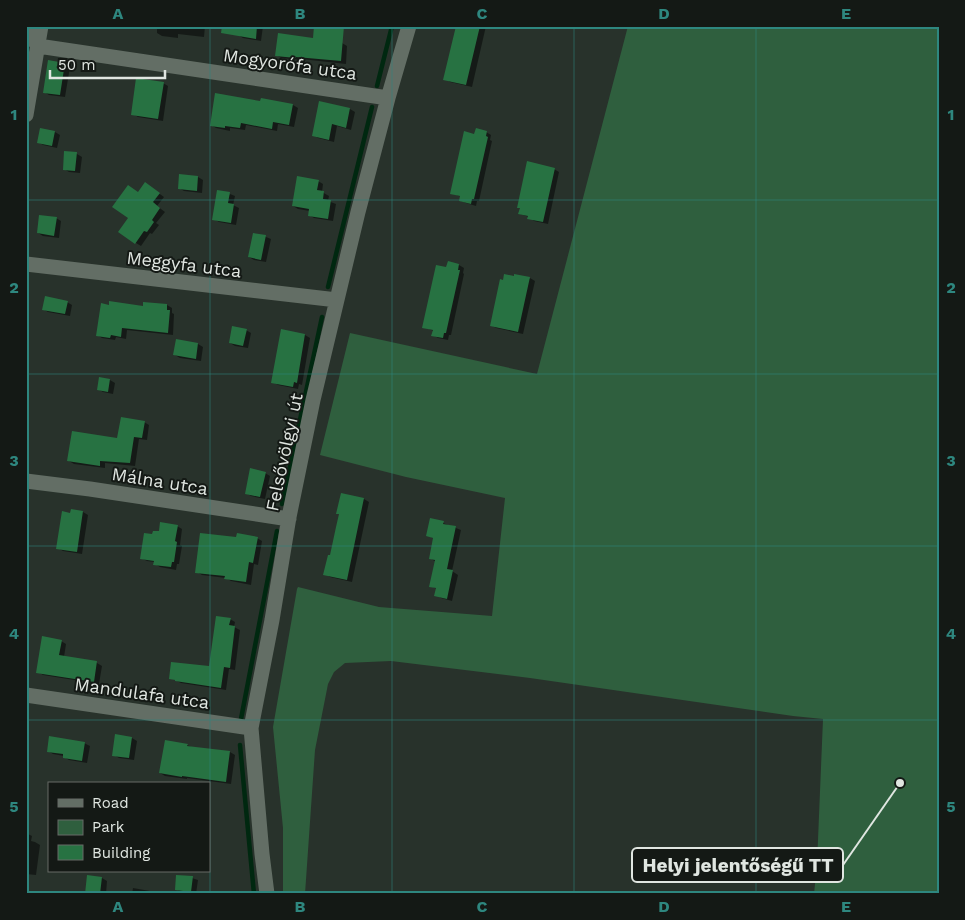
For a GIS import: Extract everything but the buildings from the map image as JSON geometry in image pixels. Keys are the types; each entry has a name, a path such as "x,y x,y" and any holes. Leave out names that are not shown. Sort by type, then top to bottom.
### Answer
{"street":[{"path":"26,115 41,26"},
{"name":"Felsővölgyi út","path":"267,894 251,728 272,620 288,519 313,400 360,203 409,26"},
{"path":"26,29 38,46"},
{"name":"Mogyorófa utca","path":"38,46 388,98"},
{"name":"Meggyfa utca","path":"26,264 338,300"},
{"name":"Málna utca","path":"26,481 288,519"},
{"name":"Mandulafa utca","path":"26,695 251,728"}],"green space":[{"path":"628,26 939,26 939,894 814,894 823,719 530,678 391,661 345,663 334,672 328,684 315,750 305,894 283,894 283,828 273,727 298,587 379,607 492,616 505,498 406,477 320,455 350,333 537,374"}],"waterway":[{"path":"377,86 392,26"},
{"path":"328,287 372,107"},
{"path":"282,504 322,317"},
{"path":"241,719 277,531"},
{"path":"240,745 254,894"}],"place":[{"name":"Helyi jelentőségű TT","path":"900,783"}]}
